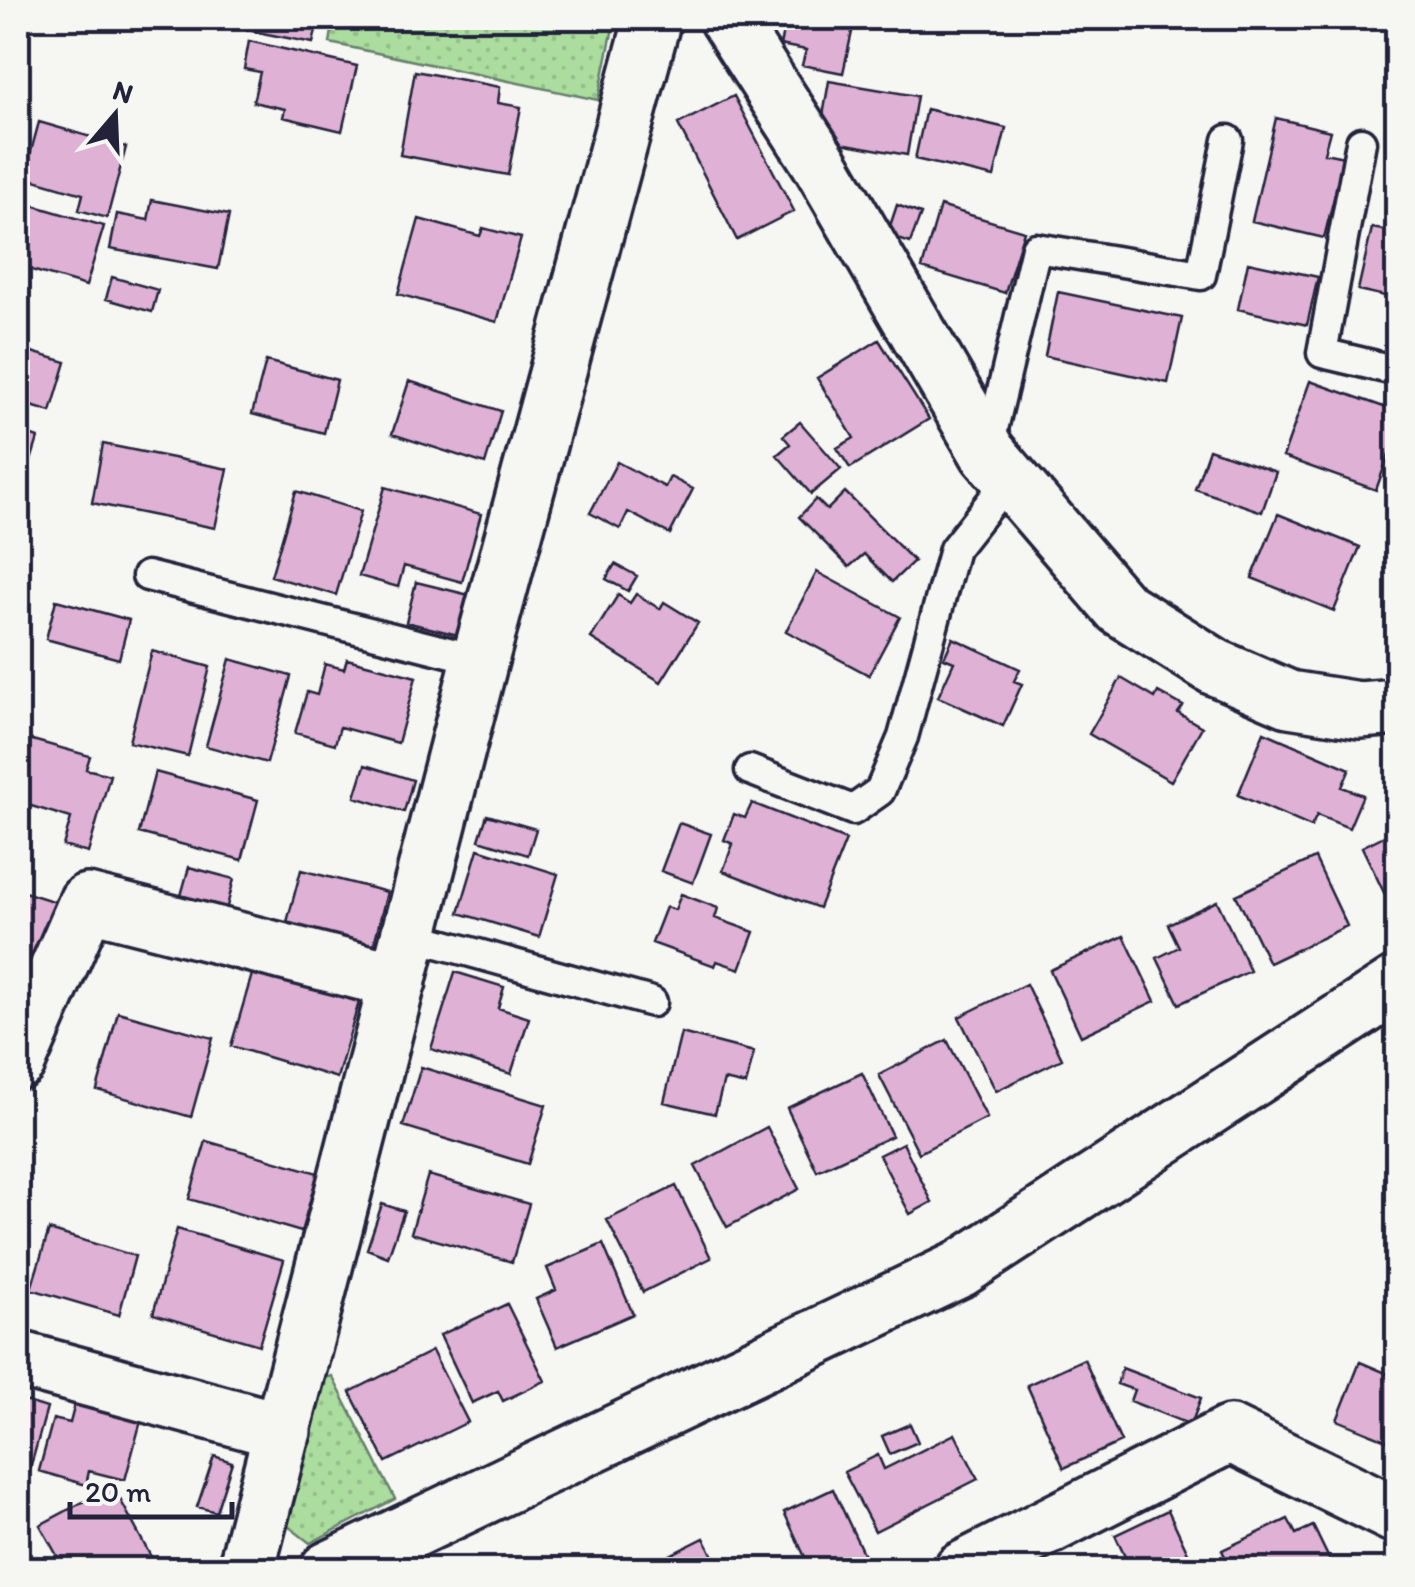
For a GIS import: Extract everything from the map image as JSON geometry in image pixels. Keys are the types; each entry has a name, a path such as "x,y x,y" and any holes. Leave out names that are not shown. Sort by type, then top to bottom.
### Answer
{"street":[{"path":"246,1570 480,660 653,18"},
{"path":"727,18 820,162 999,466 1121,608 1215,666 1290,699 1358,710 1398,707"},
{"path":"18,1061 87,902 404,958"},
{"path":"328,1570 960,1269 1398,984"},
{"path":"18,1360 282,1431"},
{"path":"962,1570 1230,1434 1398,1516"}],"lane":[{"path":"750,770 853,810 880,791 903,737 954,549 999,466 1036,248 1201,275 1228,140"},
{"path":"1361,142 1322,352 1398,371"},
{"path":"147,576 480,660"},
{"path":"404,958 652,1002"}],"green space":[{"path":"334,18 615,18 598,100 330,43"},
{"path":"332,1376 395,1499 310,1543 279,1519 310,1383"}],"building":[{"path":"185,18 319,18 313,43"},
{"path":"786,18 855,18 843,73 802,65 806,50 780,45"},
{"path":"249,41 357,66 342,131 283,117 285,109 253,102 260,72 244,69"},
{"path":"415,71 500,87 498,103 521,107 508,175 400,155"},
{"path":"829,81 917,96 907,155 819,139"},
{"path":"734,96 794,211 737,240 678,124"},
{"path":"926,109 1006,128 994,177 915,159"},
{"path":"1276,118 1330,131 1324,153 1344,157 1324,238 1252,221"},
{"path":"39,122 126,147 107,218 79,210 83,194 24,177"},
{"path":"152,200 229,215 218,269 110,249 117,214 148,220"},
{"path":"18,201 104,226 86,286 18,266"},
{"path":"897,205 921,214 910,243 887,235"},
{"path":"940,206 1024,231 1005,293 922,268"},
{"path":"419,219 480,236 483,228 521,238 497,322 398,294"},
{"path":"1372,228 1398,233 1398,299 1358,290"},
{"path":"1248,262 1318,277 1307,325 1238,309"},
{"path":"112,277 158,290 152,312 106,299"},
{"path":"1058,292 1182,318 1168,383 1045,356"},
{"path":"879,340 929,419 850,468 837,448 854,438 817,378"},
{"path":"18,348 66,362 51,412 18,402"},
{"path":"266,361 337,380 324,433 252,414"},
{"path":"409,381 501,411 485,464 392,434"},
{"path":"1310,381 1398,412 1398,429 1376,490 1283,457"},
{"path":"800,422 841,469 811,494 777,455 790,444 783,436"},
{"path":"18,431 38,438 22,490 18,489"},
{"path":"103,444 228,469 215,528 92,503"},
{"path":"1209,449 1276,472 1262,512 1195,489"},
{"path":"617,462 665,487 670,477 693,489 670,534 628,512 620,529 590,513"},
{"path":"385,487 481,514 462,582 404,566 398,587 359,576"},
{"path":"296,491 361,511 336,595 271,576"},
{"path":"845,492 914,561 892,582 864,554 849,567 799,517 816,499 827,510"},
{"path":"1278,514 1360,547 1334,611 1252,578"},
{"path":"615,564 637,576 628,591 606,579"},
{"path":"817,572 900,617 869,675 786,631"},
{"path":"416,582 469,595 458,635 406,622"},
{"path":"636,594 660,609 664,602 698,623 661,682 591,638 618,595 630,603"},
{"path":"56,600 129,620 119,659 46,639"},
{"path":"953,638 1020,669 1014,681 1022,684 1003,726 938,697 954,662 944,658"},
{"path":"152,651 210,667 188,756 129,742"},
{"path":"230,659 291,676 267,763 206,746"},
{"path":"347,659 416,677 398,743 340,727 335,744 295,733 307,692 317,695 325,664 344,669"},
{"path":"1121,678 1155,698 1158,692 1183,706 1178,713 1202,727 1171,781 1089,734"},
{"path":"1264,732 1350,769 1342,787 1363,795 1349,828 1317,815 1311,827 1238,795"},
{"path":"18,736 90,756 86,769 110,775 88,853 63,846 71,818 18,802"},
{"path":"365,765 413,780 404,812 355,797"},
{"path":"155,772 258,800 242,860 139,833"},
{"path":"752,803 846,840 819,908 723,871 733,844 724,840 734,814 745,818"},
{"path":"487,815 536,829 528,855 479,840"},
{"path":"679,823 711,834 693,883 661,871"},
{"path":"1398,829 1398,906 1392,909 1362,847"},
{"path":"478,849 558,874 539,937 459,913"},
{"path":"1315,858 1347,926 1269,963 1236,895"},
{"path":"189,867 234,879 223,922 177,910"},
{"path":"301,870 387,892 370,960 283,937"},
{"path":"18,890 56,902 33,974 18,970"},
{"path":"681,894 718,908 715,918 754,932 740,969 717,961 715,966 652,943 666,907 675,910"},
{"path":"1217,901 1250,971 1179,1004 1157,958 1179,947 1168,924"},
{"path":"1124,936 1155,1001 1081,1036 1050,970"},
{"path":"253,971 359,1002 337,1078 231,1046"},
{"path":"455,972 504,987 498,1008 529,1018 511,1074 431,1049"},
{"path":"1026,984 1062,1059 996,1091 959,1017"},
{"path":"118,1012 213,1038 191,1117 97,1090"},
{"path":"681,1033 754,1052 746,1085 724,1080 715,1114 664,1102"},
{"path":"947,1040 987,1118 919,1153 879,1075"},
{"path":"421,1067 546,1105 528,1164 403,1126"},
{"path":"862,1073 892,1136 817,1171 787,1108"},
{"path":"767,1127 799,1189 727,1227 695,1166"},
{"path":"206,1141 318,1173 301,1232 189,1199"},
{"path":"903,1143 932,1202 910,1214 879,1155"},
{"path":"428,1175 529,1204 512,1262 411,1233"},
{"path":"676,1186 711,1258 643,1292 607,1220"},
{"path":"382,1204 404,1211 388,1257 367,1249"},
{"path":"177,1229 284,1260 259,1345 153,1314"},
{"path":"49,1230 135,1256 119,1315 31,1289"},
{"path":"603,1244 633,1314 557,1347 536,1299 556,1290 547,1268"},
{"path":"507,1304 545,1381 503,1401 498,1391 472,1403 440,1335"},
{"path":"432,1351 468,1422 386,1462 350,1392"},
{"path":"1084,1359 1121,1442 1064,1468 1027,1385"},
{"path":"1360,1362 1398,1378 1398,1445 1337,1420"},
{"path":"1122,1368 1201,1398 1191,1425 1130,1401 1134,1390 1117,1384"},
{"path":"18,1399 47,1408 18,1512"},
{"path":"76,1400 142,1417 125,1480 89,1471 86,1485 39,1471 53,1419 70,1423"},
{"path":"910,1424 918,1442 890,1454 882,1436"},
{"path":"955,1434 978,1479 875,1531 844,1472 878,1455 884,1469"},
{"path":"214,1456 232,1462 216,1512 197,1507"},
{"path":"113,1486 158,1570 44,1570 60,1561 40,1525"},
{"path":"833,1489 871,1570 811,1570 784,1512"},
{"path":"1168,1510 1196,1570 1131,1570 1115,1535"},
{"path":"1288,1519 1296,1534 1313,1526 1332,1565 1321,1570 1231,1570 1222,1550"},
{"path":"704,1538 720,1570 655,1570 652,1564"}]}
